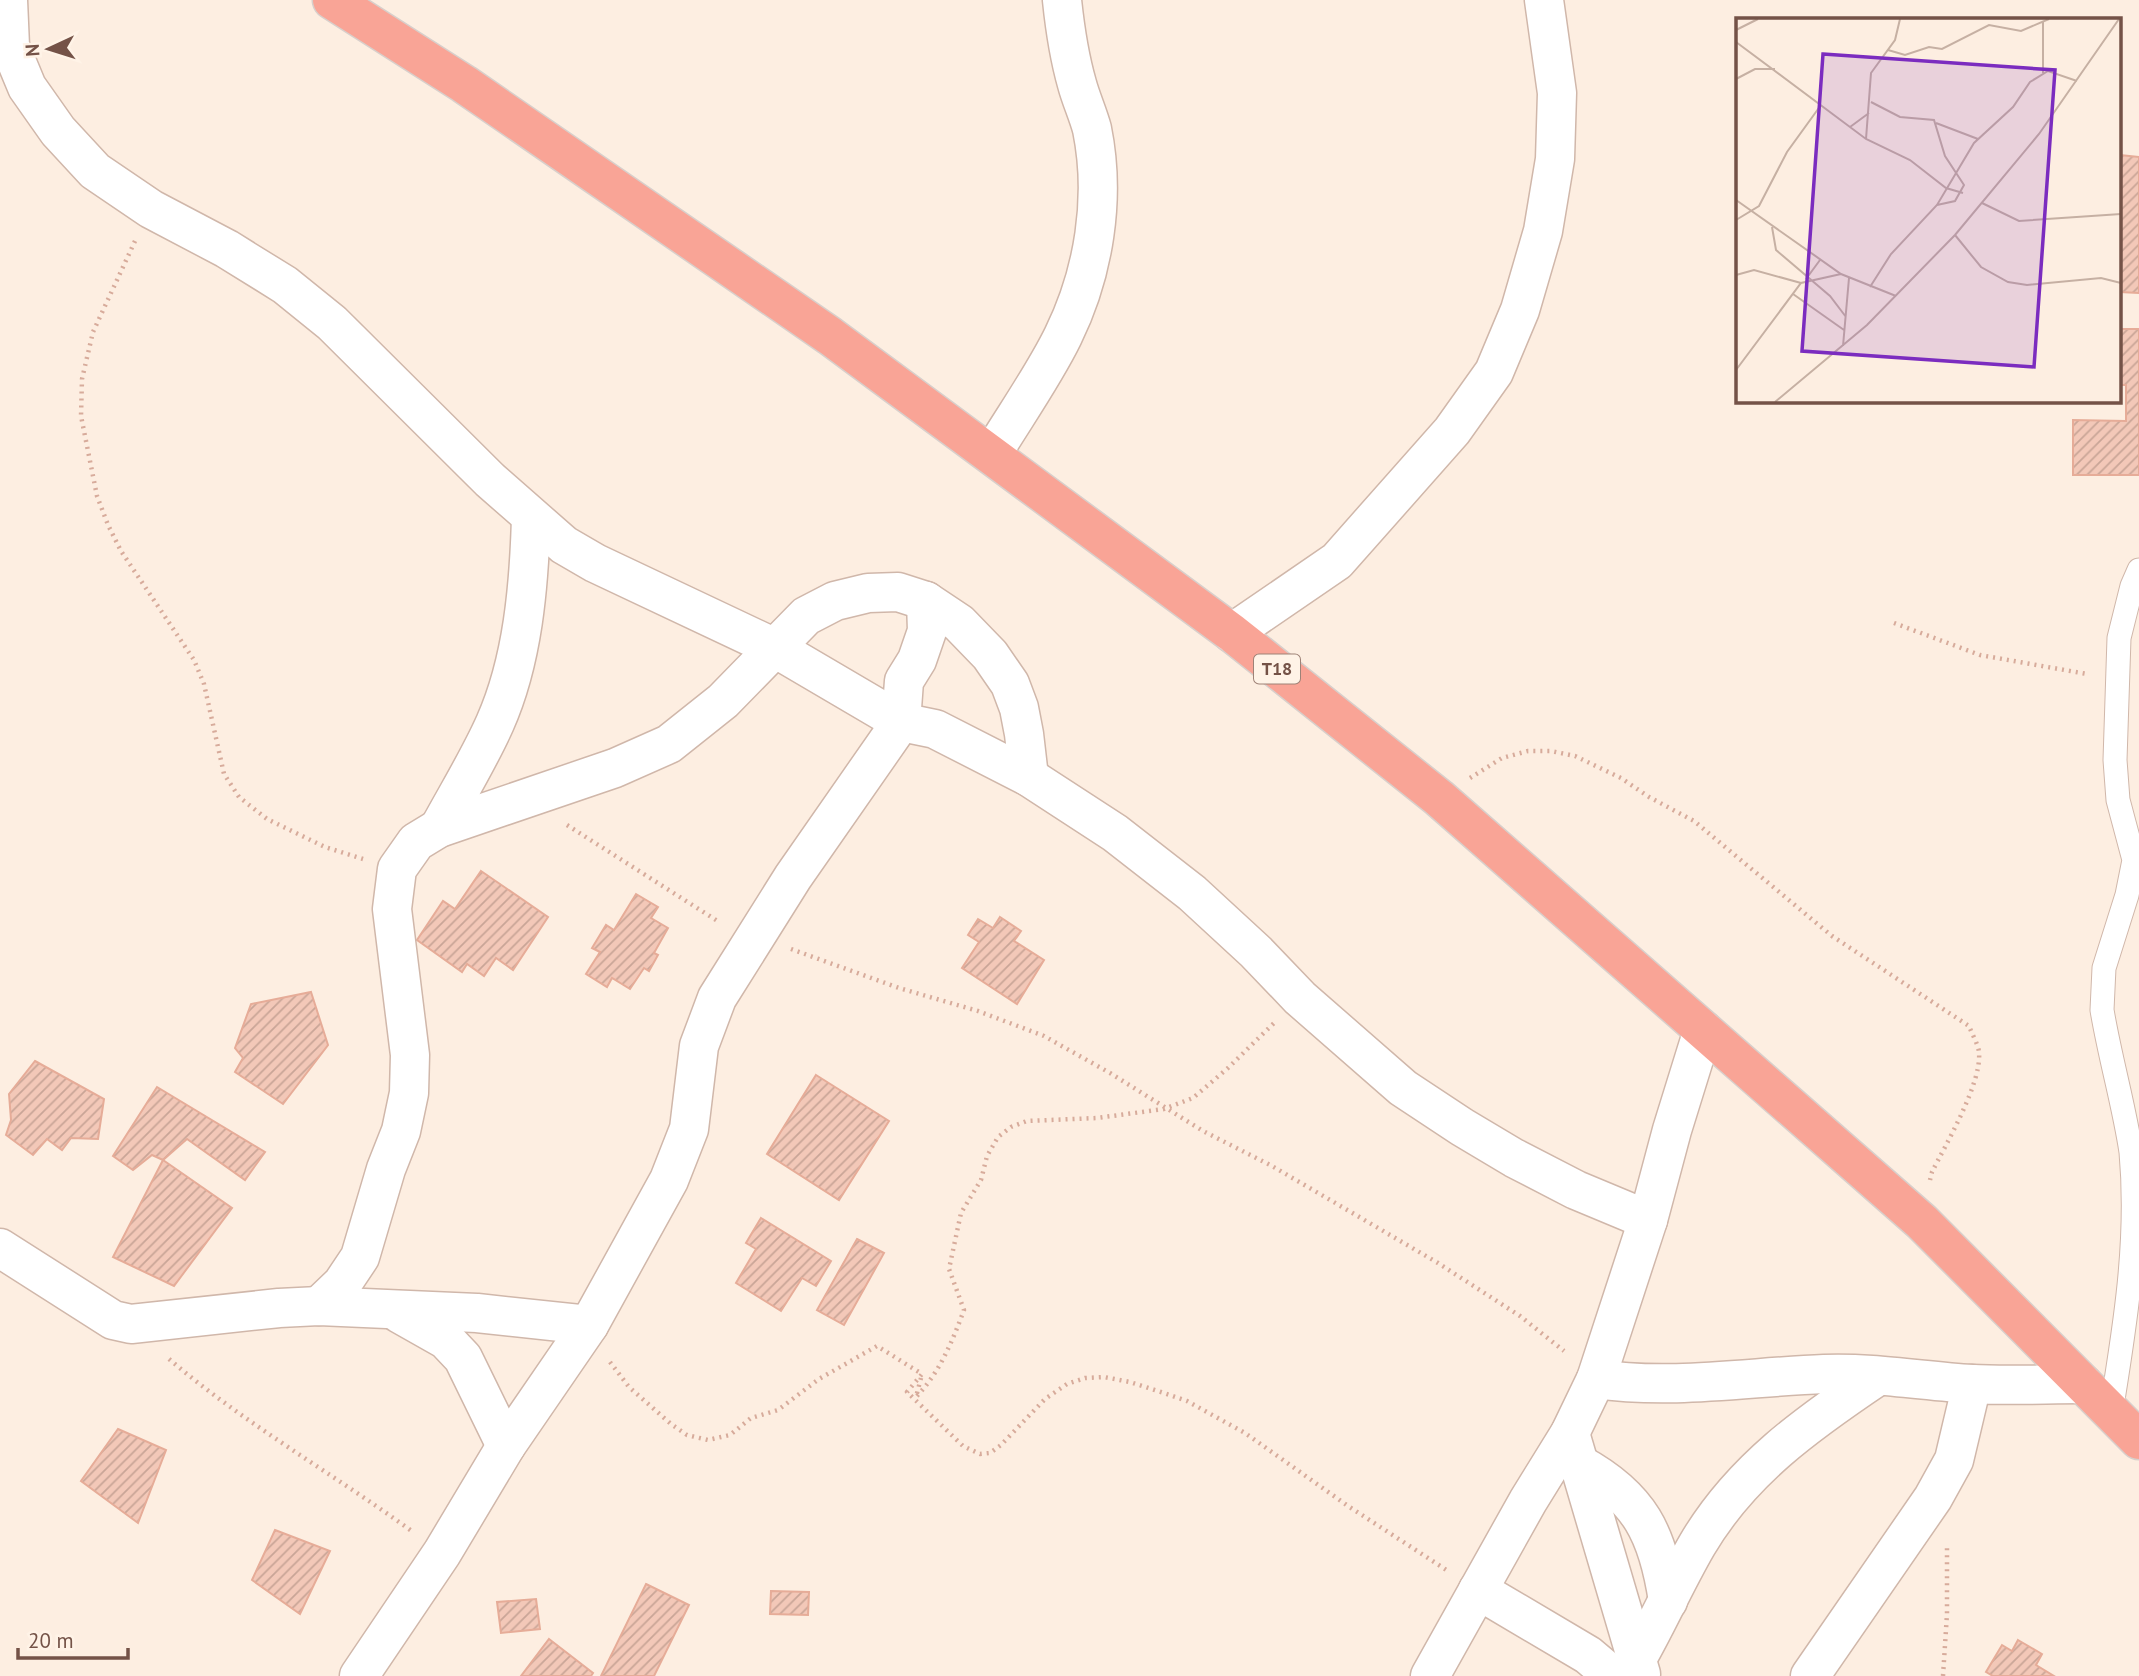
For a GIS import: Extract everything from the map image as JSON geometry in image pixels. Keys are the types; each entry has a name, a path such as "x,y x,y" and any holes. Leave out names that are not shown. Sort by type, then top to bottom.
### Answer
{"highway":[{"name":"T18","path":"332,0 464,84 831,336 1233,634 1440,798 1922,1222 2139,1440"}],"street":[{"path":"8,0 14,90 58,131 95,171 151,209 228,249 285,285 341,332 489,480 564,545 595,563 775,648 901,722 935,729 1028,777 1115,833 1192,893 1256,952 1300,998 1403,1088 1462,1127 1576,1190 1648,1220"},
{"path":"992,454 1063,337 1084,284 1096,232 1098,185 1091,127 1066,41 1062,0"},
{"path":"1233,634 1337,561 1452,431 1494,372 1520,310 1539,244 1555,159 1557,93 1544,0"},
{"path":"439,828 495,722 514,663 529,583 531,518"},
{"path":"319,1307 342,1284 360,1257 386,1169 401,1130 410,1093 410,1055 392,909 397,869 416,842 439,828 526,796 615,768 669,744 723,701 806,617 835,601 867,593 898,592 926,601 959,623 990,655 1010,684 1019,708 1028,777"},
{"path":"376,1672 442,1553 506,1446 589,1325 669,1180 689,1129 699,1046 717,998 750,943 901,722 904,681 917,660 927,631 926,601"},
{"path":"1430,1676 1528,1501 1575,1448 1648,1220 1703,1030"},
{"path":"0,1248 113,1320 131,1324 279,1308 319,1307 477,1313 589,1325"},
{"path":"360,1257 374,1289 394,1311 427,1327 446,1340 463,1358 506,1446"},
{"path":"1596,1379 1659,1384 1825,1374 1972,1384 2084,1384"},
{"path":"1629,1672 1698,1543 1730,1499 1765,1459 1813,1420 1878,1376"},
{"path":"1810,1676 1933,1498 1954,1460 1972,1384"},
{"path":"1575,1448 1629,1499 1646,1524 1658,1554 1668,1601"},
{"path":"1575,1448 1629,1672"},
{"path":"1478,1590 1588,1656 1629,1672"}],"lane":[{"path":"2111,1412 2134,1270 2134,1198 2131,1152 2102,1010 2104,968 2127,895 2134,860 2118,800 2115,760 2119,638 2123,616 2139,570"}],"path":[{"path":"151,209 93,332 82,379 81,416 97,496 121,551 194,660 204,684 224,774 239,797 267,819 325,847 397,869"},
{"path":"1894,623 1980,654 2117,682"},
{"path":"1440,798 1502,758 1528,751 1551,751 1575,756 1621,778 1649,797 1694,821 1832,936 1969,1026 1979,1051 1977,1069 1963,1114 1932,1172 1922,1222"},
{"path":"526,796 579,834 750,943 792,950 900,988 978,1011 1044,1036 1110,1073 1164,1109 1272,1166 1437,1263 1520,1316 1596,1379"},
{"path":"922,1374 916,1397 928,1385 948,1352 964,1310 949,1269 961,1213 981,1180 987,1156 998,1137 1011,1127 1027,1121 1097,1118 1164,1109 1193,1098 1300,998"},
{"path":"131,1324 214,1396 442,1553"},
{"path":"589,1325 600,1350 629,1387 687,1435 708,1440 730,1435 751,1418 778,1410 819,1379 877,1346 922,1374"},
{"path":"922,1374 907,1392 963,1446 980,1454 990,1453 1001,1445 1045,1399 1067,1384 1085,1378 1104,1377 1130,1382 1187,1401 1245,1433 1348,1506 1478,1590"},
{"path":"1943,1676 1947,1614 1947,1538"}],"building":[{"path":"2122,155 2139,157 2139,293 2122,292"},
{"path":"2122,329 2139,329 2139,475 2073,475 2073,420 2126,421 2126,385 2122,385"},
{"path":"481,871 548,917 513,970 496,958 484,976 467,964 462,972 417,940 443,901 455,909"},
{"path":"636,894 658,907 651,918 668,928 654,953 658,955 649,971 644,968 630,989 612,978 607,987 586,974 600,952 592,948 606,925 614,930"},
{"path":"1000,917 1021,931 1014,941 1044,960 1017,1004 962,968 979,942 968,935 978,919 993,928"},
{"path":"311,992 328,1045 283,1104 235,1072 243,1058 235,1048 251,1004"},
{"path":"35,1061 104,1099 98,1139 71,1138 62,1150 47,1139 33,1155 6,1135 11,1120 9,1094"},
{"path":"816,1075 889,1121 839,1200 767,1154"},
{"path":"157,1087 265,1152 245,1180 187,1139 163,1160 152,1155 133,1170 113,1156"},
{"path":"163,1160 232,1208 174,1286 113,1257"},
{"path":"761,1218 831,1261 816,1286 802,1278 781,1311 736,1283 756,1249 746,1243"},
{"path":"857,1239 884,1253 844,1325 817,1310"},
{"path":"118,1429 166,1450 138,1523 81,1481"},
{"path":"275,1530 330,1551 300,1614 252,1580"},
{"path":"646,1584 689,1605 654,1676 601,1676"},
{"path":"771,1591 809,1592 808,1615 770,1614"},
{"path":"536,1599 540,1629 501,1633 497,1602"},
{"path":"549,1639 593,1673 591,1676 521,1676"},
{"path":"2018,1640 2042,1654 2036,1665 2054,1676 1993,1676 1986,1672 2002,1645 2012,1651"}]}
